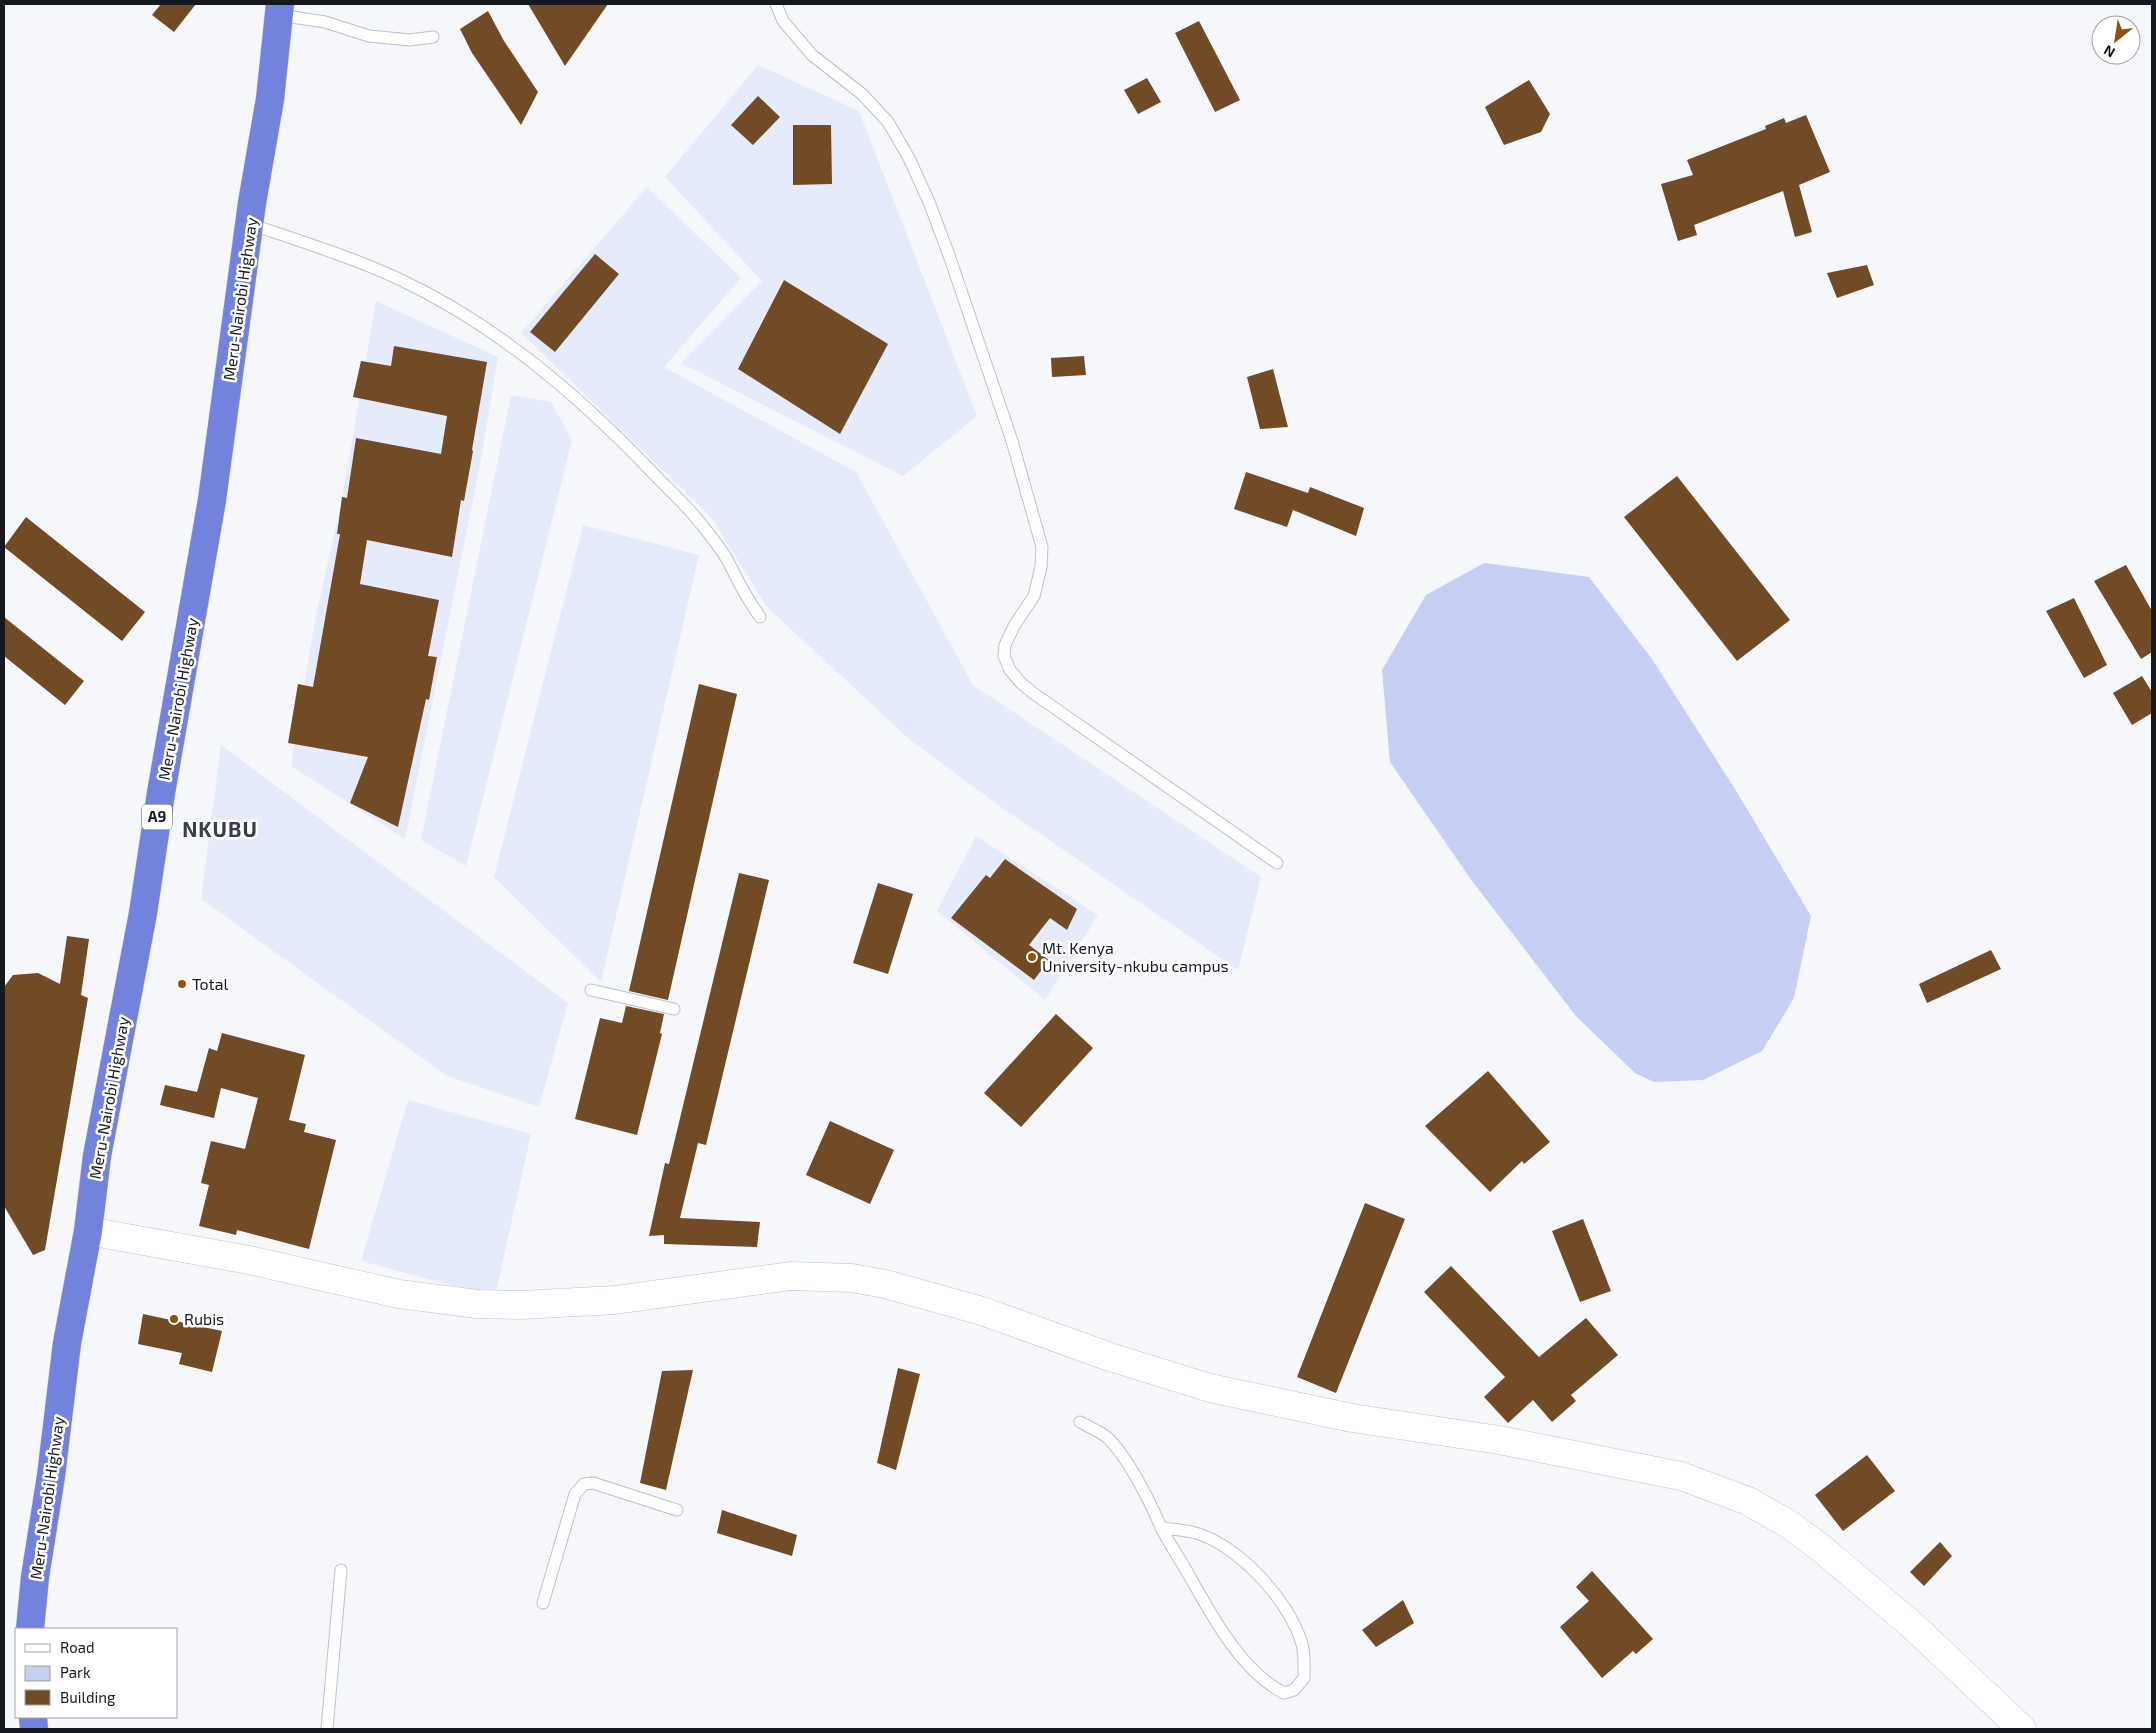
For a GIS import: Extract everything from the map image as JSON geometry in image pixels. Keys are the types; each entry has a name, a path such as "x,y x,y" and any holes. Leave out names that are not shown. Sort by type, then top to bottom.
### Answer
{"highway":[{"name":"Meru-Nairobi Highway","path":"30,1628 35,1577 52,1476 67,1343 88,1231 97,1156 144,913 161,793 212,500 250,224 270,99 280,9"}],"street":[{"path":"88,1231 249,1260 399,1294 478,1304 521,1305 615,1300 790,1276 861,1279 886,1284 982,1311 1154,1372 1210,1388 1352,1418 1499,1440 1681,1476 1748,1501 1790,1525 1822,1549 1914,1626 2022,1729"}],"lane":[{"path":"776,4 783,21 812,55 862,94 888,122 909,158 929,202 950,258 1012,441 1042,548 1041,567 1034,596 1014,626 1005,646 1004,656 1010,670 1033,693 1278,864"},
{"path":"280,9 370,36 410,40 433,37"},
{"path":"250,224 309,243 398,279 450,306 508,342 545,372 619,438 682,501 730,564 740,588 760,617"},
{"path":"591,990 674,1009"},
{"path":"1080,1422 1108,1438 1121,1453 1155,1512 1161,1528 1226,1636 1256,1673 1270,1686 1284,1693 1294,1690 1304,1678 1302,1644 1291,1619 1269,1587 1247,1563 1218,1542 1193,1532 1161,1528"},
{"path":"543,1603 575,1494 584,1484 593,1483 677,1510"},
{"path":"327,1729 341,1570"}],"shaded area":[{"path":"758,65 859,111 977,416 903,476 681,363 762,281 665,177"},
{"path":"647,187 741,278 664,367 856,472 973,685 1261,877 1238,970 1001,807 909,739 767,607 711,517 521,333"},
{"path":"376,301 498,357 479,470 405,839 291,766 315,621 342,499"},
{"path":"511,395 551,402 572,440 466,866 421,840"},
{"path":"583,525 699,555 601,982 494,877"},
{"path":"221,745 568,1003 539,1107 447,1076 201,899"},
{"name":"Mt. Kenya University-nkubu campus","path":"976,836 1098,915 1045,1000 937,911"},
{"path":"408,1100 531,1134 495,1297 361,1261"}],"green space":[{"path":"1484,563 1589,577 1652,659 1735,789 1811,916 1794,998 1762,1051 1703,1080 1654,1082 1635,1073 1576,1016 1472,881 1390,762 1382,670 1426,595"}],"building":[{"path":"161,4 196,4 174,32 152,15"},
{"path":"528,4 608,4 565,66"},
{"path":"488,11 504,41 538,92 521,125 472,53 460,29"},
{"path":"1199,21 1240,100 1215,112 1175,33"},
{"path":"1147,78 1161,102 1138,114 1124,90"},
{"path":"1529,80 1550,114 1541,132 1504,145 1485,107"},
{"path":"758,96 780,117 753,145 731,125"},
{"path":"1806,115 1830,172 1799,185 1812,232 1795,237 1783,191 1694,225 1697,235 1678,241 1661,184 1693,175 1687,160 1766,129 1765,126 1784,118 1786,123"},
{"path":"793,125 831,125 832,184 793,185"},
{"path":"595,254 619,274 555,352 530,332"},
{"path":"1867,265 1874,285 1837,298 1827,273"},
{"path":"784,280 888,344 840,434 738,369"},
{"path":"394,346 487,362 473,451 464,501 461,500 452,557 367,540 360,584 439,600 428,656 437,657 429,700 426,699 398,827 350,803 368,757 288,743 298,684 313,687 340,534 337,534 342,497 347,498 356,438 441,454 447,416 353,397 361,361 391,366"},
{"path":"1084,356 1086,375 1052,377 1051,358"},
{"path":"1273,369 1288,427 1260,429 1247,377"},
{"path":"1246,472 1308,493 1310,487 1364,508 1356,536 1293,510 1287,527 1234,509"},
{"path":"1677,476 1790,620 1737,661 1624,517"},
{"path":"26,517 145,612 122,641 4,547"},
{"path":"2126,565 2152,611 2152,652 2141,659 2094,581"},
{"path":"2074,598 2107,665 2084,678 2046,611"},
{"path":"4,617 84,681 65,705 4,656"},
{"path":"2142,676 2152,692 2152,713 2132,725 2113,693"},
{"path":"699,684 737,694 668,1000 629,991"},
{"path":"1005,859 1077,909 1067,930 1050,918 1029,945 1049,960 1034,980 951,918 986,875 990,878"},
{"path":"739,873 769,880 706,1145 698,1143 680,1218 760,1222 757,1247 664,1244 664,1235 649,1236 665,1163 669,1164"},
{"path":"878,883 913,894 888,974 853,963"},
{"path":"67,936 89,939 81,995 88,998 45,1250 33,1255 4,1206 4,987 13,975 38,973 60,984"},
{"path":"1991,950 2001,969 1927,1003 1919,984"},
{"path":"626,1006 664,1014 660,1033 662,1034 637,1135 575,1119 600,1018 622,1023"},
{"path":"1056,1014 1093,1048 1021,1127 984,1093"},
{"path":"222,1033 305,1055 289,1120 306,1124 304,1132 336,1140 309,1249 237,1230 236,1235 199,1226 209,1185 201,1183 211,1141 245,1149 258,1098 221,1088 214,1118 160,1105 165,1085 197,1092 209,1048 217,1051"},
{"path":"1488,1071 1550,1142 1524,1164 1522,1161 1490,1192 1425,1126"},
{"path":"830,1121 894,1150 870,1204 806,1175"},
{"path":"1365,1203 1405,1219 1336,1393 1297,1377"},
{"path":"1583,1219 1611,1291 1580,1302 1552,1231"},
{"path":"1451,1266 1539,1357 1586,1318 1618,1355 1571,1395 1576,1401 1552,1422 1533,1400 1508,1423 1484,1397 1505,1377 1424,1292"},
{"path":"143,1314 222,1331 212,1372 179,1364 182,1353 138,1344"},
{"path":"898,1368 920,1374 896,1470 877,1463"},
{"path":"693,1370 666,1490 640,1483 662,1371"},
{"path":"1867,1455 1895,1491 1843,1531 1815,1495"},
{"path":"722,1510 797,1535 792,1556 717,1533"},
{"path":"1940,1542 1952,1556 1924,1586 1910,1572"},
{"path":"1592,1571 1653,1639 1636,1654 1633,1651 1602,1678 1560,1627 1589,1601 1576,1587"},
{"path":"1403,1600 1414,1623 1376,1647 1362,1630"}],"place":[{"name":"Mt. Kenya University-nkubu campus","path":"1032,957"},
{"name":"Total","path":"182,984"},
{"name":"Rubis","path":"174,1319"}],"district":[{"name":"NKUBU","path":"220,830"}]}
